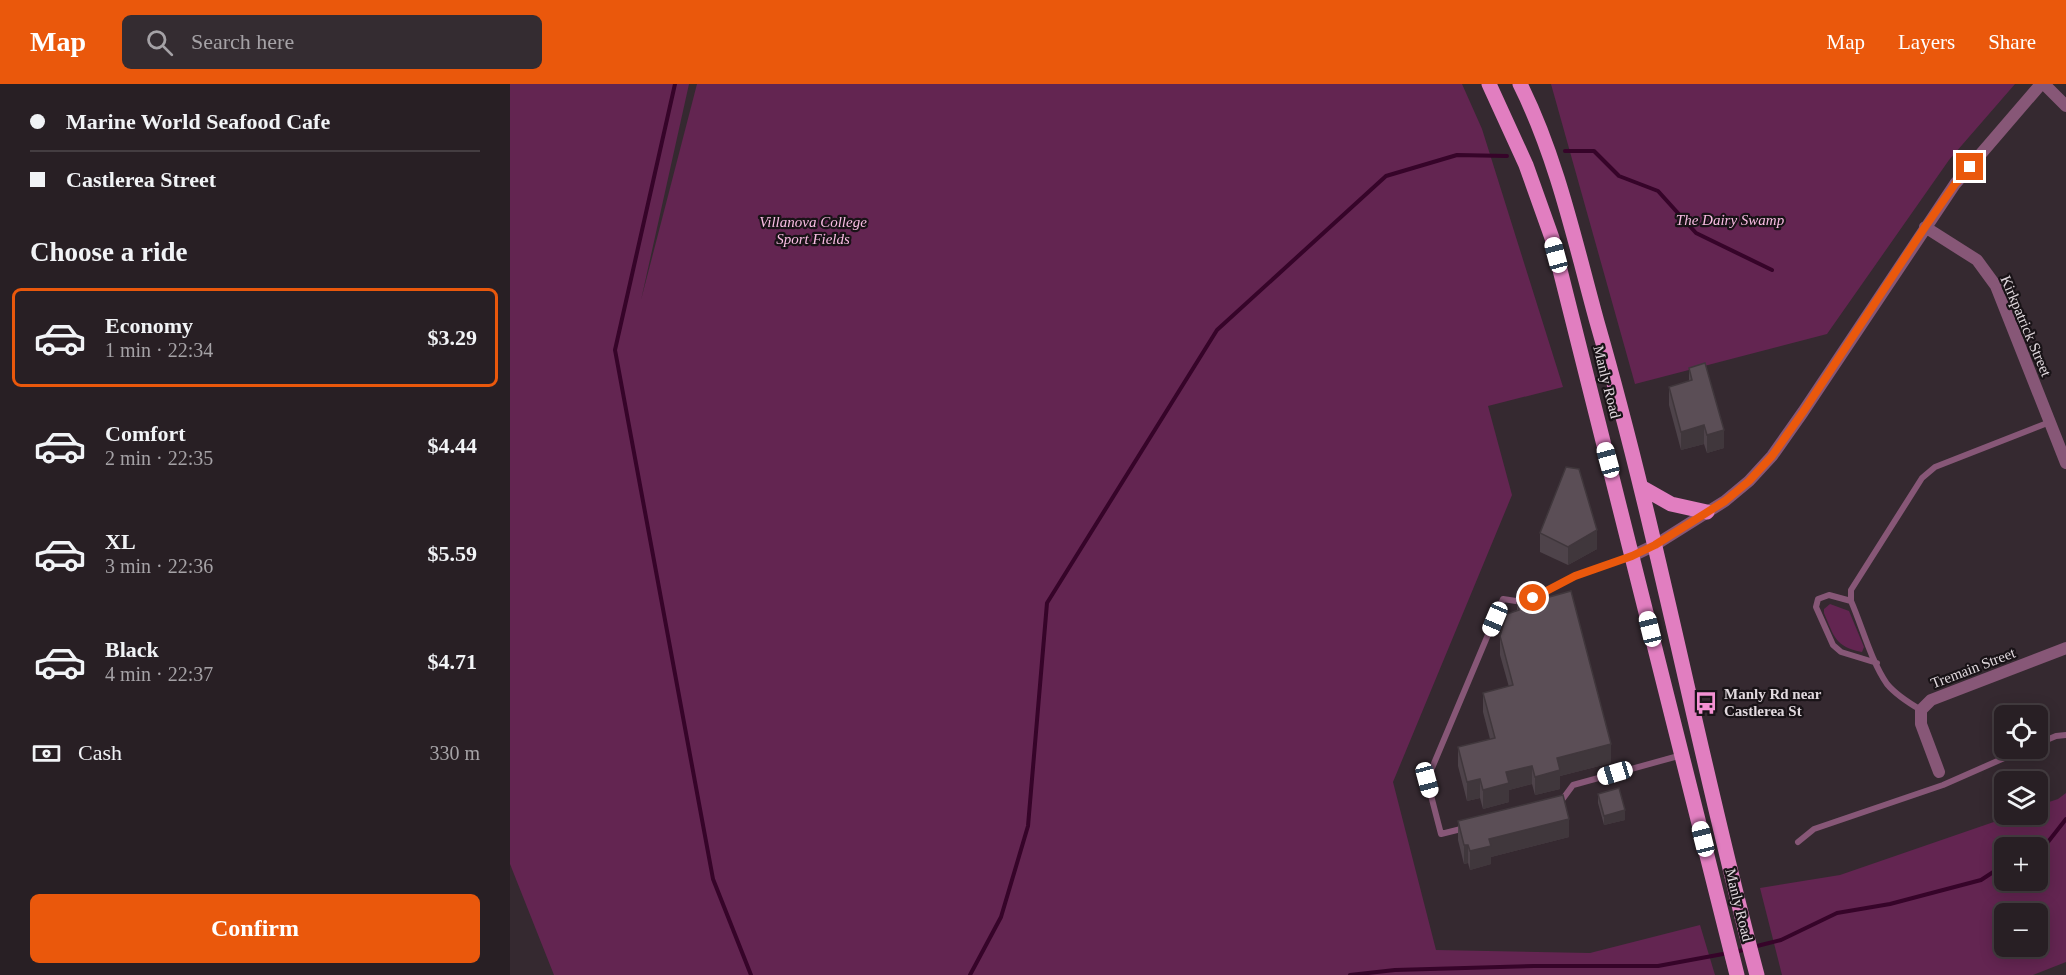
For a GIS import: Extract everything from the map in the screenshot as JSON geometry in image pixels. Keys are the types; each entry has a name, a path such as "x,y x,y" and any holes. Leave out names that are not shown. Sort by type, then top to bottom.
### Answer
{"main road":[{"name":"Manly Road","path":"1489,84 1527,165 1552,238 1737,975"},
{"name":"Manly Road","path":"1520,84 1553,167 1617,390 1707,775 1757,975"},
{"path":"1641,487 1671,504 1707,513"}],"street":[{"path":"1632,556 1655,545 1707,513 1743,486 1772,456 1955,184 2043,84 2066,106"},
{"name":"Kirkpatrick Street","path":"1925,227 1977,260 1996,286 2066,463"},
{"name":"Tremain Street","path":"1939,772 1921,724 1921,710 1931,700 2066,648"}],"lane":[{"path":"1921,710 1903,699 1888,684 1851,601 1851,590 1922,478 1935,467 2050,422"},
{"path":"1474,825 1441,834 1427,780 1503,599 1515,601 1533,598 1575,576 1632,556"},
{"path":"1851,601 1829,595 1818,599 1816,607 1833,645 1841,652 1877,663"},
{"path":"2048,739 2066,735"},
{"path":"1550,806 1561,804 1567,791 1574,785 1635,766 1682,755"},
{"path":"1798,842 1814,829 1944,785 2002,759"},
{"path":"1939,772 1944,785"}],"green space":[{"name":"Villanova College Sport Fields","path":"510,84 689,84 641,300 697,84 1462,84 1482,129 1563,387 1488,406 1512,495 1393,782 1436,950 1590,953 1700,925 1715,975 554,975 510,864"},
{"name":"The Dairy Swamp","path":"1551,84 2015,84 1949,160 1827,334 1635,384"},
{"path":"1830,604 1849,611 1864,647 1862,652 1846,647 1837,639 1824,613 1824,609"},
{"path":"2066,793 2066,962 2033,975 1782,975 1760,888 1840,875 1994,822 1994,825 2048,825 2048,802"}],"building":[{"path":"1705,363 1724,430 1707,435 1704,425 1681,432 1669,387 1692,380 1689,368"},
{"path":"1566,467 1579,469 1597,530 1568,547 1540,533"},
{"path":"1546,588 1549,597 1571,591 1611,744 1557,758 1560,770 1535,777 1532,766 1506,772 1509,783 1483,790 1480,779 1467,782 1458,747 1495,738 1483,693 1513,685 1500,636 1507,614 1519,610 1517,603 1522,594"},
{"path":"1619,788 1625,810 1604,816 1598,794"},
{"path":"1563,795 1569,819 1489,839 1491,846 1470,851 1468,845 1464,845 1458,821"}],"waterway":[{"path":"675,84 615,350 713,879 751,975"},
{"path":"1565,151 1594,151 1619,176 1658,191 1696,233 1772,270"},
{"path":"970,975 1001,917 1028,826 1047,603 1217,330 1386,176 1457,155 1507,156"},
{"path":"2048,842 2066,819"},
{"path":"1757,946 1781,940 1837,913 1890,904 1981,880 1994,872"},
{"path":"1739,951 1743,950"},
{"path":"1350,975 1395,970 1534,966 1658,966 1723,954"}],"place":[{"name":"Manly Rd near Castlerea St","path":"1706,703"}],"route":[{"path":"1533,598 1575,576 1632,556 1655,545 1725,501 1749,481 1772,456 1803,412 1925,227 1955,184 1970,167"}]}
